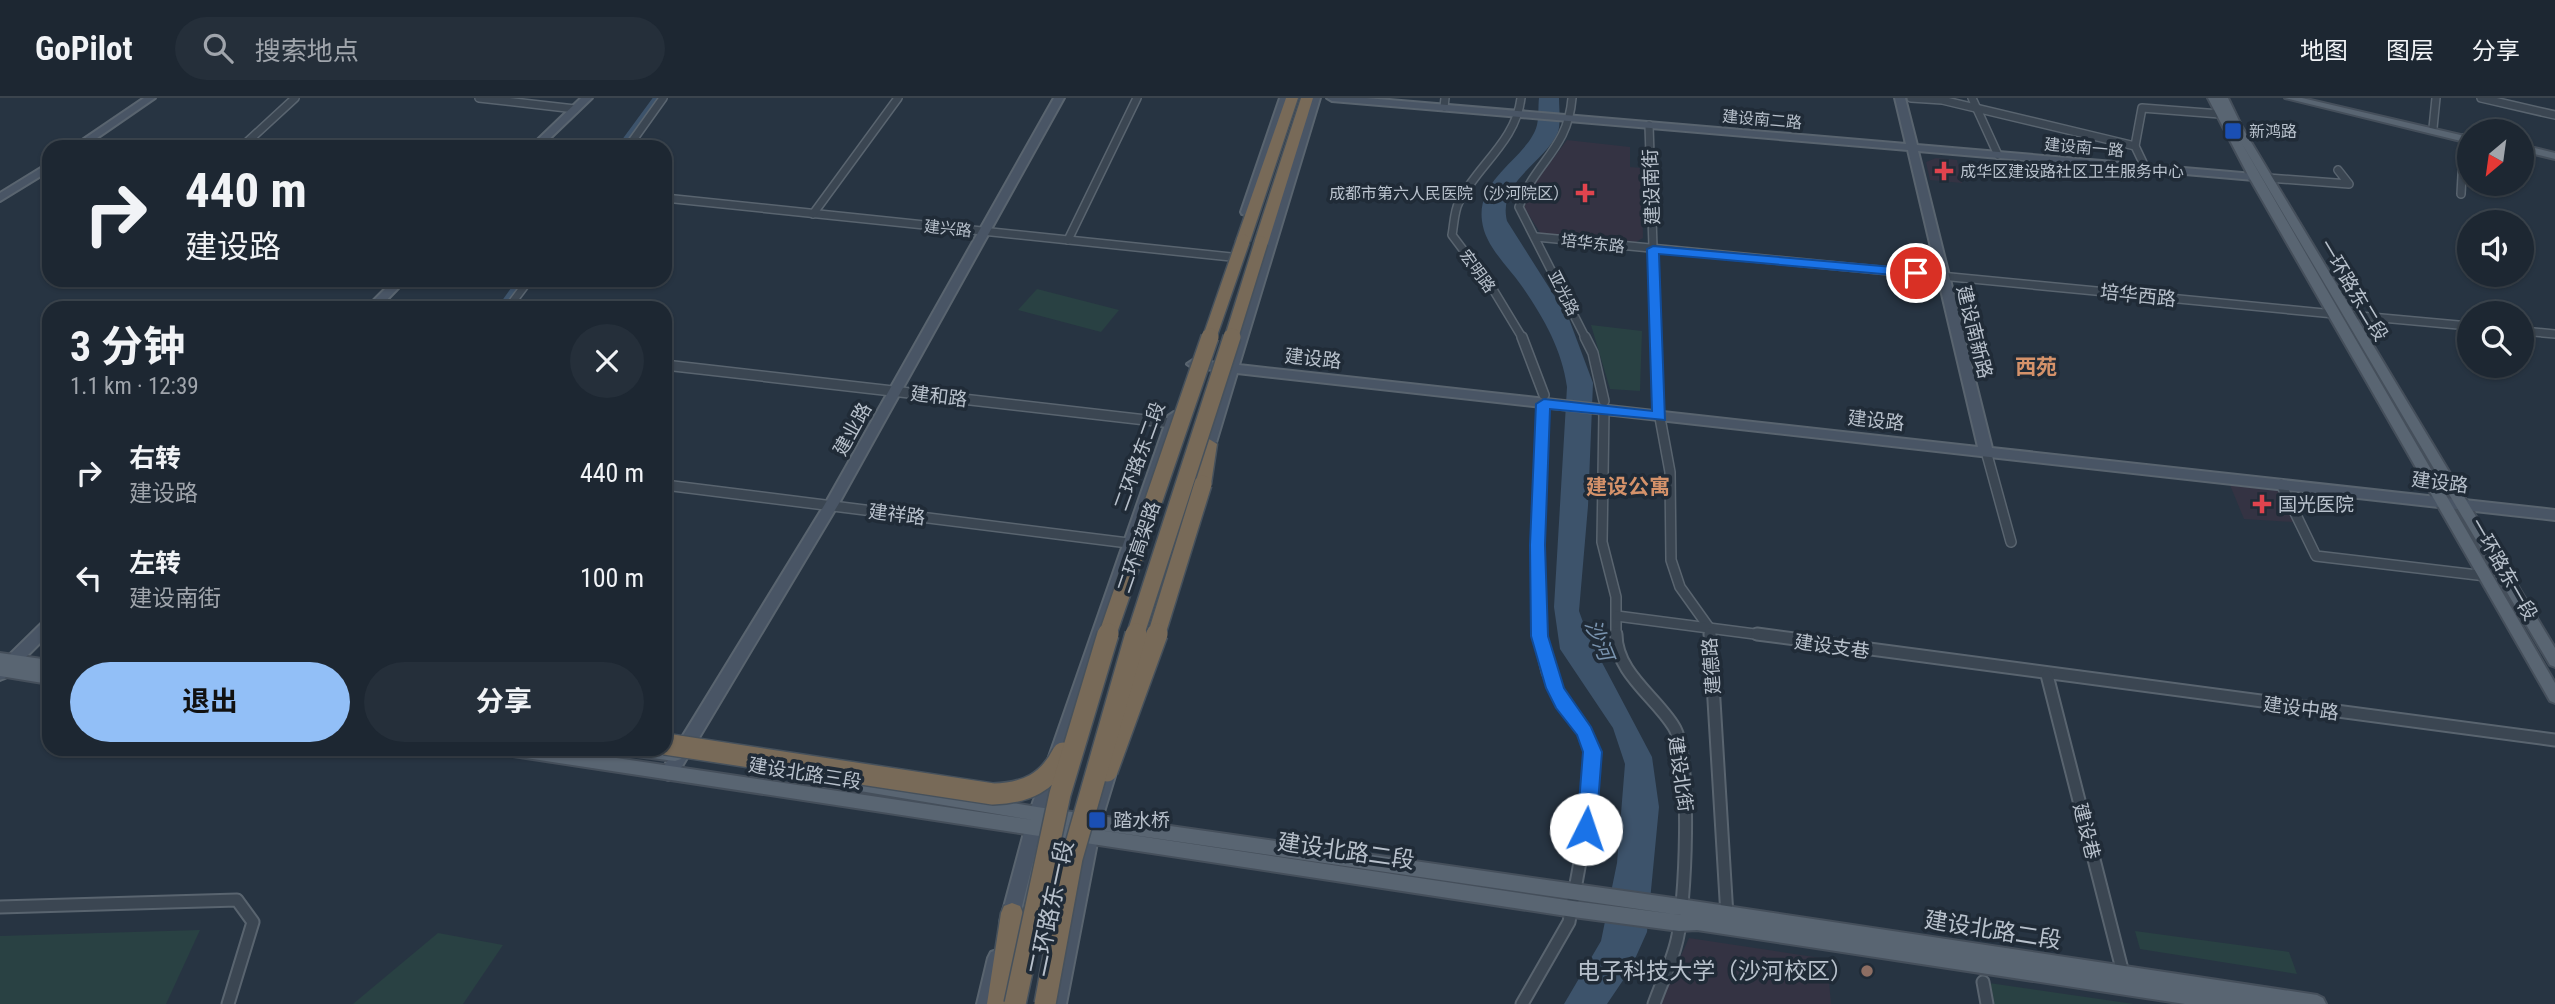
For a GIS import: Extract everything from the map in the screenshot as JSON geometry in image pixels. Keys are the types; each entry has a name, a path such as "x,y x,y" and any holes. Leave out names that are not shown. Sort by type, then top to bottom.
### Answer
{"highway":[{"name":"二环高架路","path":"1015,1004 1060,793 1088,692 1292,98"},
{"name":"二环高架路","path":"1045,1004 1074,852 1135,638 1218,386 1307,98"},
{"path":"1074,852 1150,657 1203,484 1209,444"},
{"path":"673,750 1009,794 1038,786 1053,772 1088,692"},
{"path":"998,1004 1012,913"}],"main road":[{"name":"一环路东二段","path":"2213,98 2254,177 2442,499"},
{"name":"一环路东二段","path":"2223,98 2348,315 2461,501"},
{"path":"2290,98 2457,136"},
{"path":"2306,98 2457,135"},
{"path":"2534,153 2555,158"},
{"name":"一环路东一段","path":"2442,499 2555,697"},
{"name":"一环路东一段","path":"2461,501 2555,661"},
{"path":"3,667 42,666"},
{"path":"3,667 42,676"},
{"name":"建设北路三段","path":"673,750 1035,822"},
{"name":"建设北路三段","path":"558,756 1092,830"},
{"name":"建设北路二段","path":"1092,830 1595,904 1727,920 2125,981 2317,1004"},
{"name":"建设北路二段","path":"2125,981 2242,1004"}],"street":[{"path":"87,140 150,98"},
{"path":"249,140 295,98"},
{"path":"479,98 575,109"},
{"path":"542,140 587,98"},
{"path":"633,140 663,98"},
{"path":"813,214 898,98"},
{"name":"建业路","path":"673,750 831,506 982,231 1059,98"},
{"path":"1069,240 1137,98"},
{"name":"二环路东二段","path":"1035,822 1128,543 1195,360 1285,98"},
{"path":"1092,830 1315,98"},
{"name":"建设南二路","path":"1332,98 1445,103 1523,114 1912,148"},
{"name":"宏明路","path":"1521,98 1523,114 1458,203 1452,235 1520,329 1537,365 1544,399 1538,545 1539,636 1548,672 1562,703 1585,732 1592,752 1586,829 1569,922 1522,1004"},
{"path":"1570,118 1572,98"},
{"name":"建设南新路","path":"1900,98 1985,447"},
{"path":"1911,98 1942,100 2135,146"},
{"path":"1972,98 1998,155"},
{"path":"2433,128 2436,98"},
{"path":"2481,98 2555,115"},
{"path":"2145,167 2135,146 2142,107 2220,114"},
{"name":"亚光路","path":"1570,118 1567,134 1520,201 1522,214 1593,353 1600,406"},
{"name":"建设南街","path":"1649,125 1659,412"},
{"name":"建设南一路","path":"1912,148 2254,177"},
{"path":"2,196 42,170"},
{"path":"2268,178 2349,184 2338,170"},
{"name":"建兴路","path":"672,199 1231,257"},
{"name":"培华东路","path":"1536,237 1943,276"},
{"name":"培华西路","path":"1943,276 2334,314"},
{"path":"379,301 393,287"},
{"path":"2348,315 2457,325"},
{"path":"2534,332 2555,334"},
{"name":"建设路","path":"1195,360 2442,499 2555,507"},
{"name":"建和路","path":"672,366 1172,423"},
{"name":"建设北街","path":"1600,406 1602,542 1616,597 1617,616 1614,630 1623,663 1676,729 1686,788 1687,817 1680,915 1674,955 1654,1004"},
{"name":"建德路","path":"1659,412 1671,484 1672,569 1687,600 1710,629 1727,920"},
{"path":"1985,447 2011,542"},
{"name":"建设路","path":"1985,447 2281,484 2442,499"},
{"path":"2281,484 2315,556 2486,576"},
{"name":"建祥路","path":"672,486 1128,543"},
{"name":"建设路","path":"2461,501 2555,515"},
{"name":"建设支巷","path":"1617,616 2047,675"},
{"path":"3,667 42,631"},
{"name":"建设中路","path":"2047,675 2555,740"},
{"name":"建设巷","path":"2047,675 2125,981"},
{"name":"建业路","path":"669,773 672,756"},
{"name":"二环路东一段","path":"986,1004 1035,822"},
{"name":"二环路东一段","path":"1057,1004 1092,830"},
{"path":"0,907 237,900 247,909 253,922 228,1004"},
{"path":"1983,982 1987,1004"}],"shaded area":[{"path":"1539,98 1559,98 1558,132 1552,143 1509,194 1507,221 1569,319 1593,383 1588,506 1579,611 1588,636 1652,757 1659,807 1647,932 1630,970 1607,1004 1564,1004 1601,941 1617,863 1625,764 1613,728 1560,649 1554,607 1567,387 1561,359 1550,333 1529,296 1487,239 1482,221 1482,206 1487,192 1532,137 1538,122"},
{"name":"成都市第六人民医院（沙河院区）","path":"1567,140 1630,147 1630,167 1642,168 1643,238 1636,242 1622,242 1541,234 1523,206 1532,187"},
{"name":"成华区建设路社区卫生服务中心","path":"1936,158 1957,160 1962,183 1930,180 1926,162"},
{"name":"国光医院","path":"2230,485 2279,489 2293,522 2244,519"},
{"path":"1689,938 1827,959 1831,1004 1659,1004"}],"green space":[{"path":"1037,289 1119,310 1101,332 1018,310"},
{"path":"1591,325 1642,331 1640,391 1610,389"},
{"path":"200,930 166,1004 0,1004 0,936"},
{"path":"2135,931 2289,952 2297,974 2140,949"},
{"path":"438,933 503,945 463,1004 353,1004"},
{"path":"1989,983 2134,1004 1993,1004"}],"waterway":[{"path":"626,140 657,98"},
{"path":"506,301 516,287"}],"place":[{"name":"新鸿路","path":"2233,131"},
{"name":"成华区建设路社区卫生服务中心","path":"1944,171"},
{"name":"成都市第六人民医院（沙河院区）","path":"1585,193"},
{"name":"国光医院","path":"2262,504"},
{"name":"踏水桥","path":"1097,820"},
{"name":"电子科技大学（沙河校区）","path":"1867,971"}],"district":[{"name":"西苑","path":"2036,367"},
{"name":"建设公寓","path":"1628,487"}],"route":[{"path":"1586,829 1592,752 1585,732 1562,703 1555,688 1539,636 1538,545 1544,404 1660,416 1653,249 1916,273"}],"water label":[{"name":"沙河","path":"1599,640"}]}
